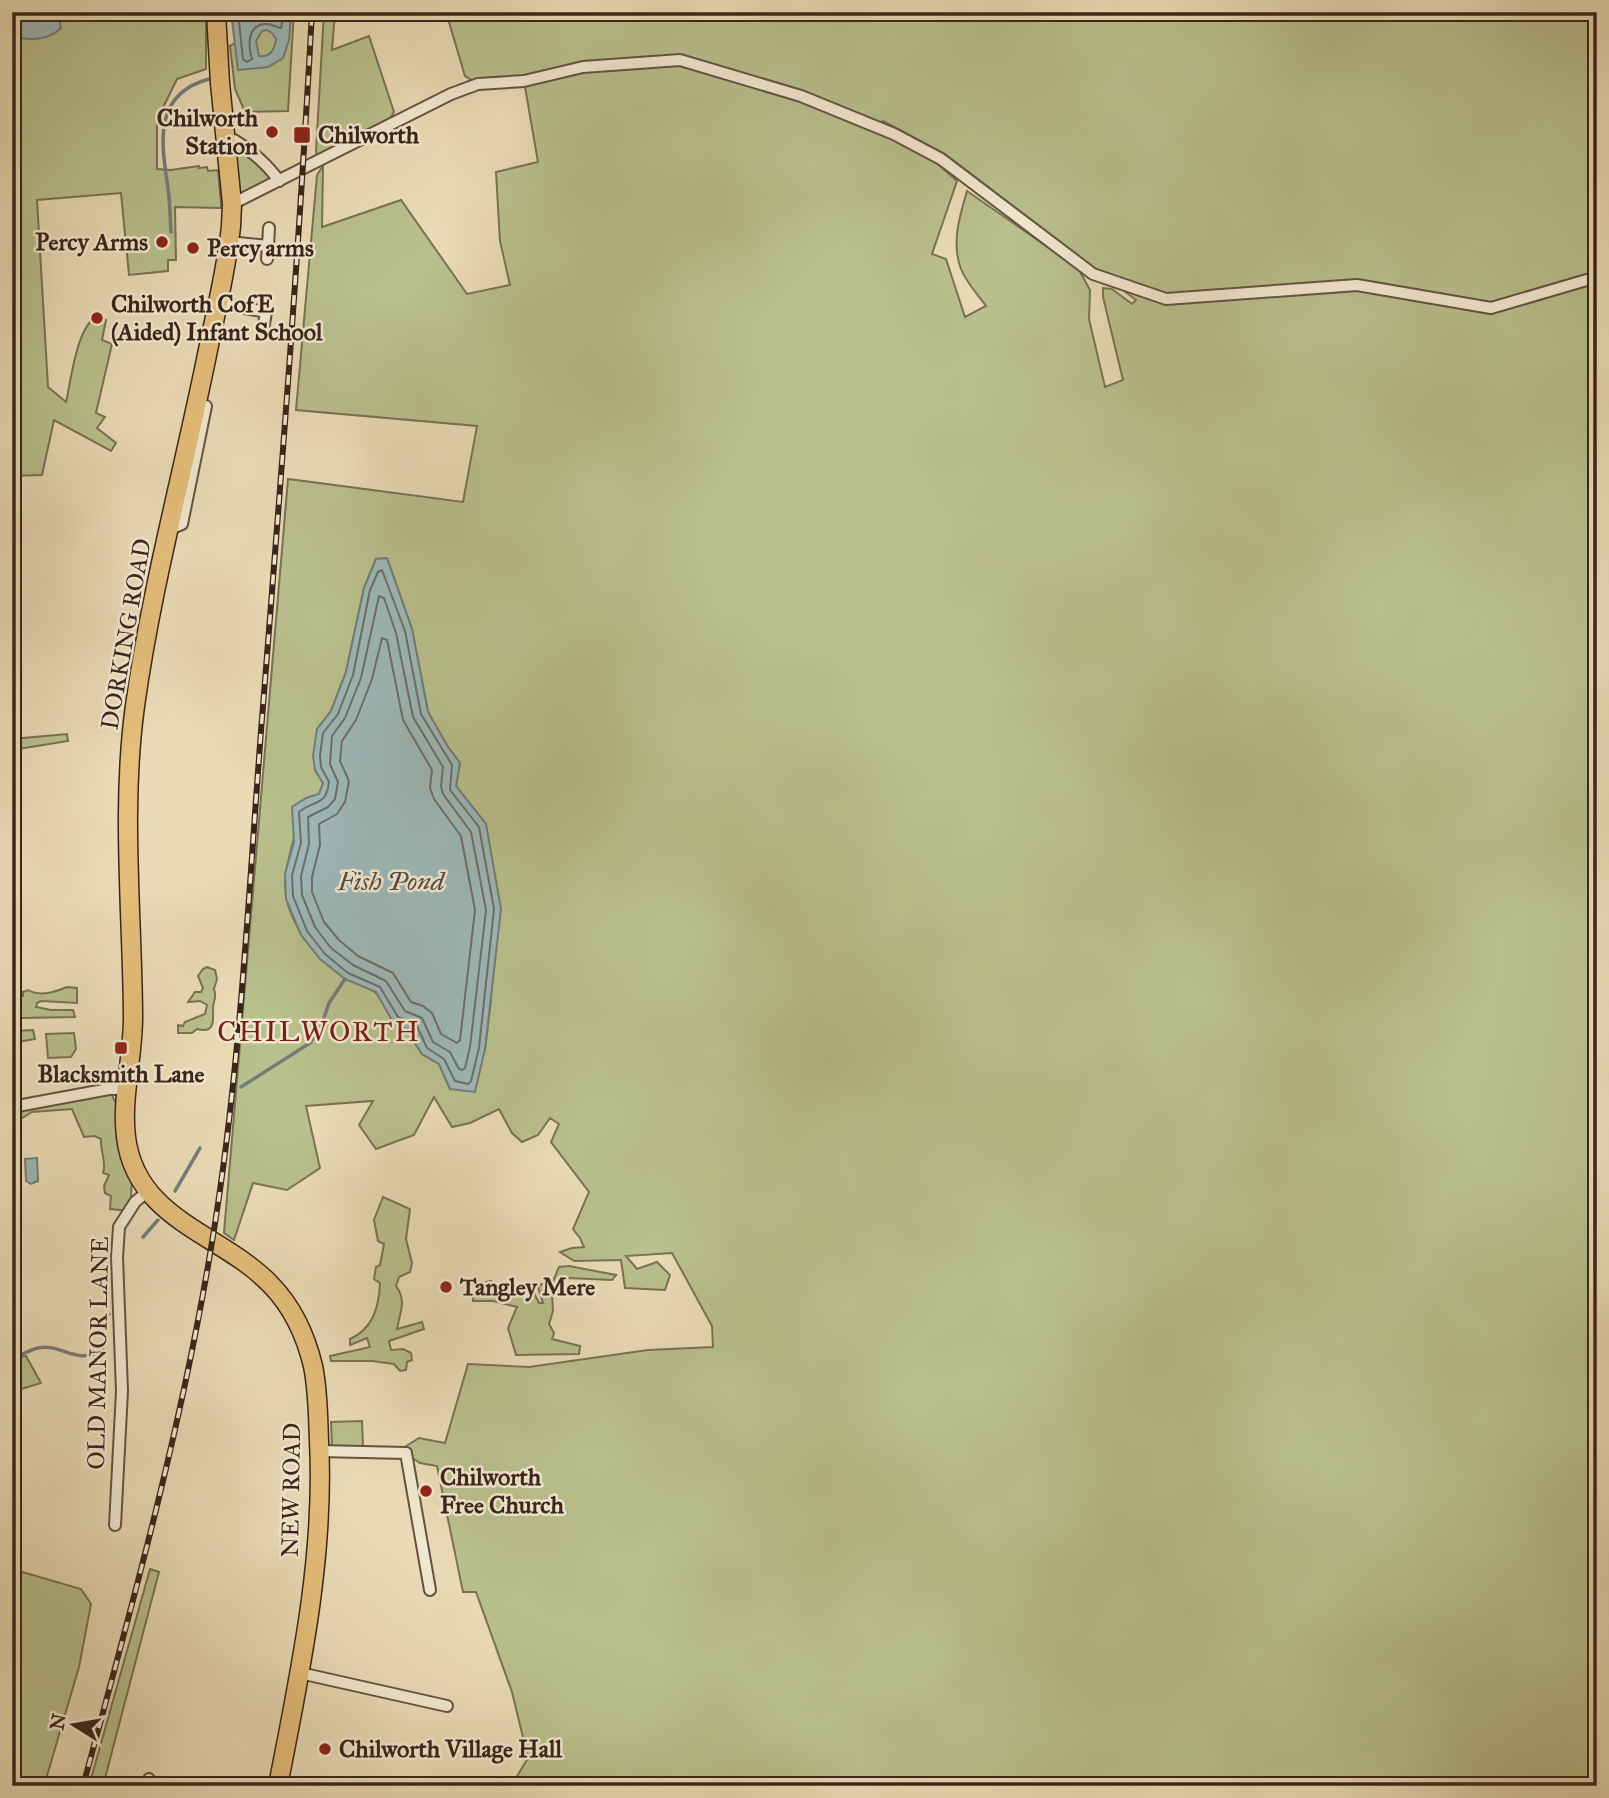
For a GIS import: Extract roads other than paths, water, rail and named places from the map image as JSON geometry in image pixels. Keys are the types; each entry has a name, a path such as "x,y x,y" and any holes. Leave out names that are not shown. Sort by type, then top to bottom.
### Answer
{"main road":[{"name":"DORKING ROAD","path":"205,1238 171,1214 148,1191 135,1168 126,1141 133,1022 128,800 135,707 147,635 170,528 191,458 229,242 232,204 216,12"},
{"name":"NEW ROAD","path":"205,1238 245,1263 270,1283 288,1304 312,1364 319,1451 320,1521 312,1599 278,1786"}],"street":[{"path":"232,204 451,94 478,84 524,81 583,67 680,60 801,96 894,134 941,159 1093,274 1166,299 1357,285 1491,308 1597,276"},
{"path":"226,141 234,140 240,143 279,181"},
{"path":"267,259 269,228"},
{"path":"229,242 268,246"},
{"path":"218,303 266,308 264,324"},
{"path":"191,458 206,406"},
{"path":"12,1107 128,1088"},
{"name":"OLD MANOR LANE","path":"115,1525 122,1391 118,1227 135,1202 148,1191"},
{"path":"319,1451 406,1453 430,1590"},
{"path":"300,1673 447,1706"}],"water":[{"path":"15,12 55,12 61,28 45,37 14,37 12,15"},
{"path":"231,12 291,12 289,40 283,58 268,67 238,70","holes":["262,31 272,33 276,39 273,49 266,56 259,56 256,41"]},
{"name":"Fish Pond","path":"387,558 412,629 428,712 460,763 456,786 486,824 501,909 485,1049 475,1092 450,1089 439,1064 422,1054 415,1043 412,1029 402,1028 393,1022 376,992 345,979 320,959 301,935 286,899 285,874 294,842 292,807 319,794 323,783 315,770 313,756 317,729 331,711 346,672 364,588 376,559"},
{"path":"37,1158 38,1181 31,1184 26,1181 25,1159"}],"waterway":[{"path":"171,232 163,137 165,122 178,96 191,86 209,79"},
{"path":"241,1087 310,1043 321,1027 329,1003 345,979"},
{"path":"175,1191 200,1148"},
{"path":"143,1237 158,1220"},
{"path":"12,1359 31,1350 46,1347 83,1356 102,1351 106,1336 102,1323 109,1314"}],"railway":[{"path":"83,1786 171,1448 200,1311 222,1179 247,924 295,282 312,12"}],"place":[{"name":"Chilworth Station","path":"272,132"},
{"name":"Chilworth","path":"302,135"},
{"name":"Percy Arms","path":"162,242"},
{"name":"Percy arms","path":"193,248"},
{"name":"Chilworth CofE (Aided) Infant School","path":"97,318"},
{"name":"Blacksmith Lane","path":"121,1048"},
{"name":"Tangley Mere","path":"446,1287"},
{"name":"Chilworth Free Church","path":"426,1491"},
{"name":"Chilworth Village Hall","path":"325,1749"}],"district":[{"name":"CHILWORTH","path":"319,1031"}]}
